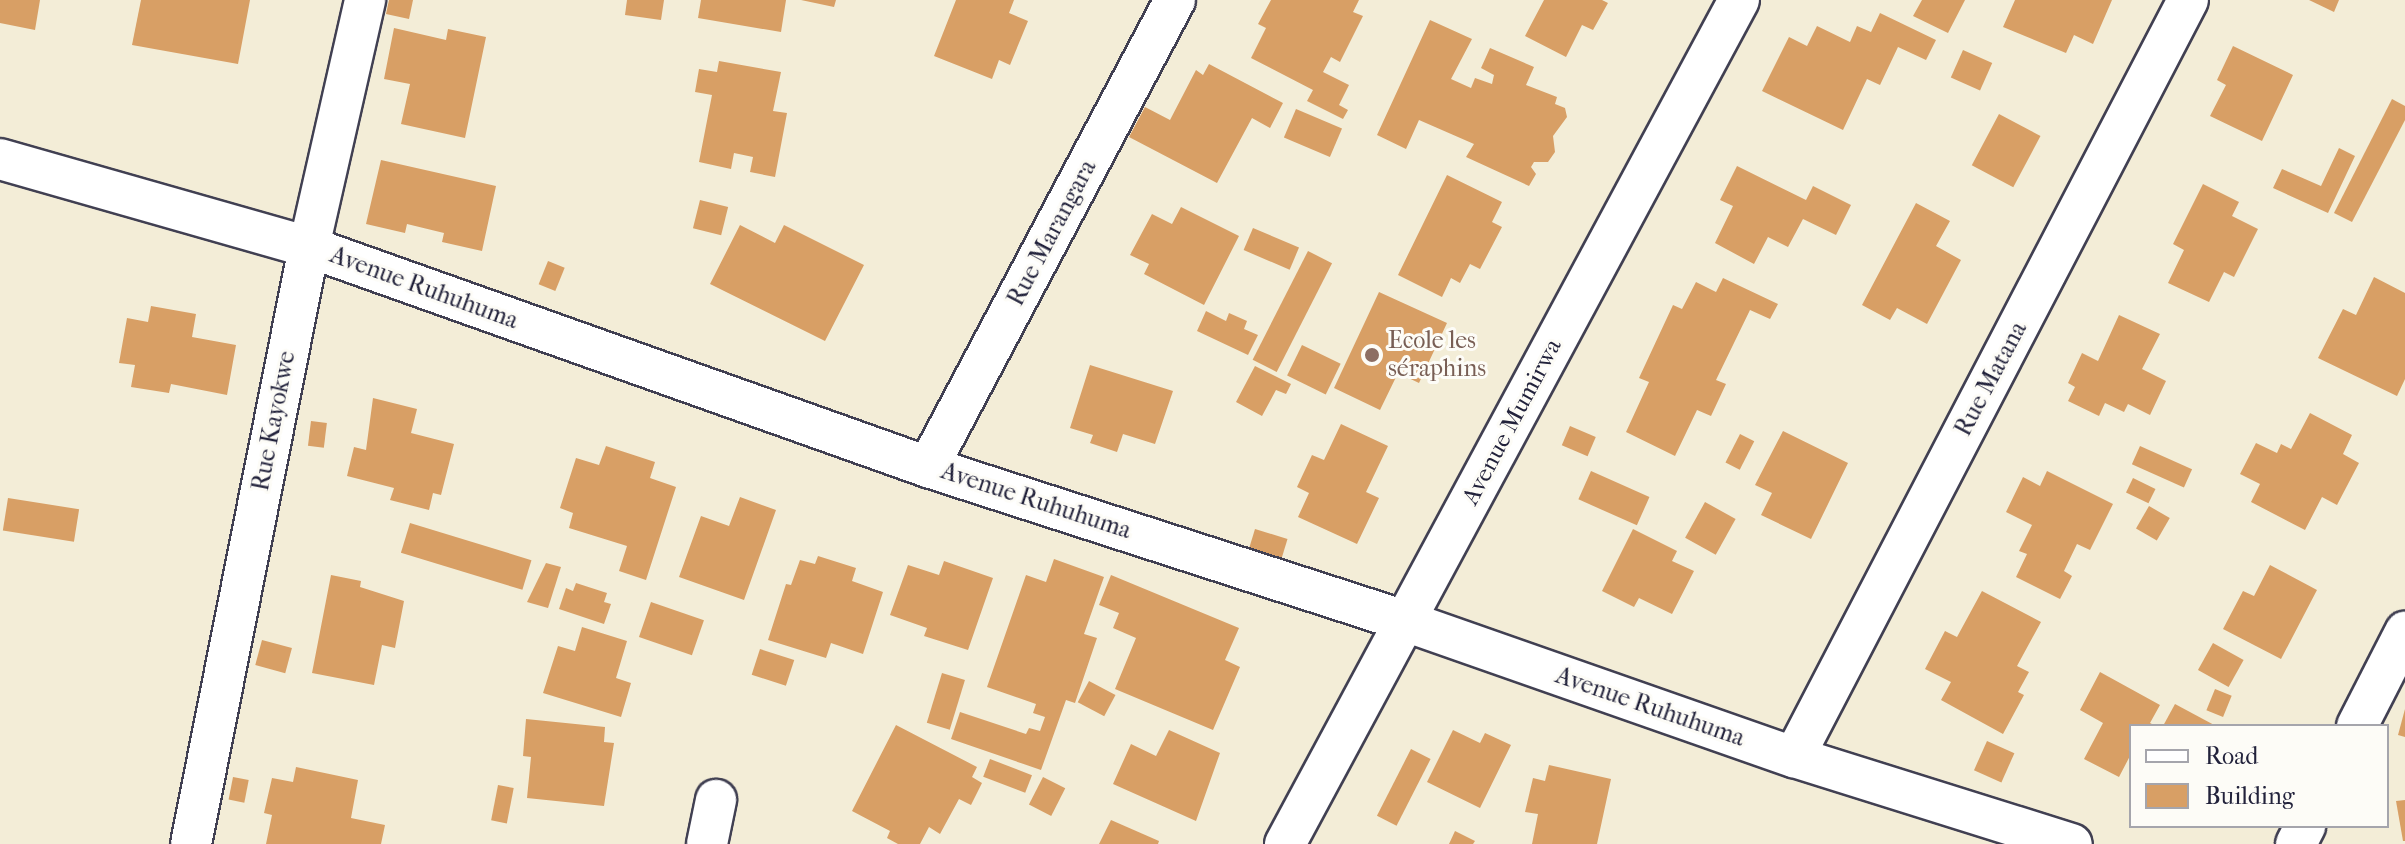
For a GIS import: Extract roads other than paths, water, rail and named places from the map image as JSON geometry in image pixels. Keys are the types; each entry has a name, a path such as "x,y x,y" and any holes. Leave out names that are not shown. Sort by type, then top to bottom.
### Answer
{"street":[{"name":"Rue Kayokwe","path":"191,844 309,247 365,0"},
{"name":"Rue Marangara","path":"928,467 1175,0"},
{"name":"Avenue Mumirwa","path":"1285,844 1739,0"},
{"name":"Rue Matana","path":"1794,757 2188,0"},
{"name":"Avenue Ruhuhuma","path":"0,159 309,247 928,467 1405,621 1794,757 2072,844"},
{"path":"2358,724 2405,632"},
{"path":"707,844 716,800"}],"place":[{"name":"Ecole les séraphins","path":"1372,355"}]}
